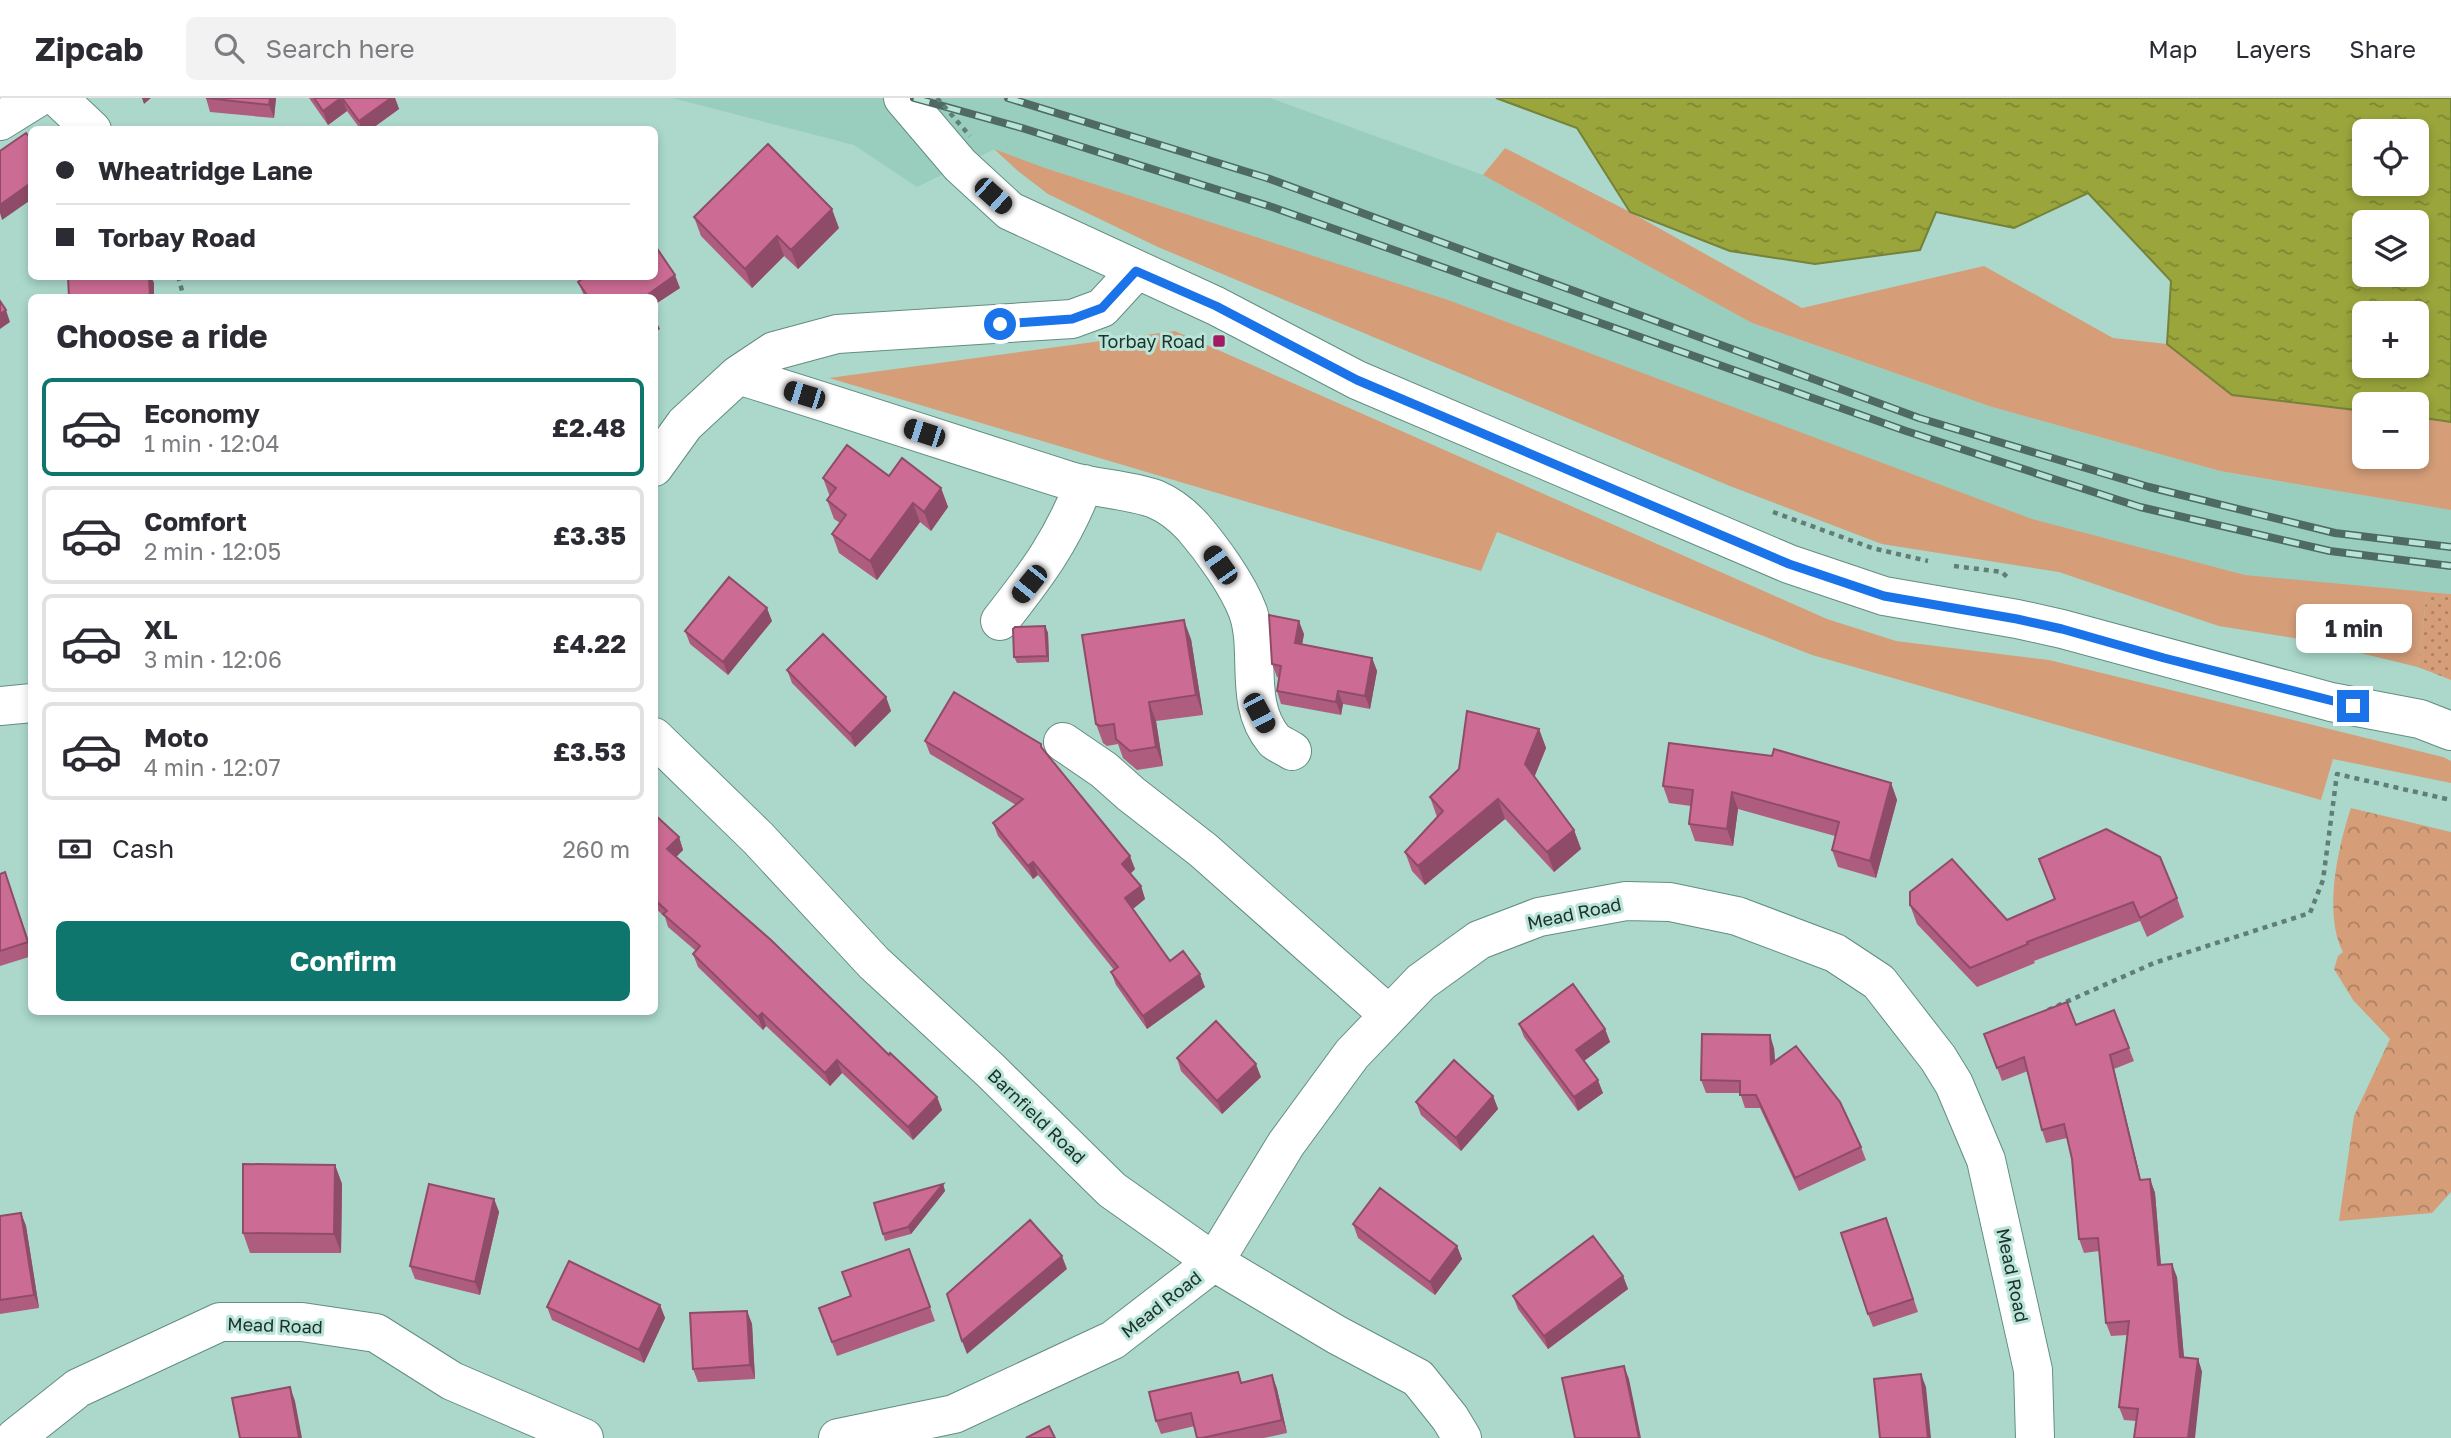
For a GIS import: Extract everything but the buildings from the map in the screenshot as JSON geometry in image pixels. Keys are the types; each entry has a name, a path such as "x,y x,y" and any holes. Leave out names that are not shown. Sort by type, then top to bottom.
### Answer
{"street":[{"path":"0,121 37,98"},
{"path":"58,98 88,126"},
{"path":"904,98 968,148 1010,211 1216,306 1357,380 1789,564 1884,596 2062,629 2331,702 2420,719 2451,732"},
{"path":"658,461 685,424 738,375 774,351 837,334 1072,319 1102,308 1136,271"},
{"path":"738,375 1084,484 1156,500 1174,510 1192,526 1230,579 1248,612 1259,713 1275,741 1292,751"},
{"path":"1000,621 1044,566 1070,520 1084,484"},
{"path":"0,706 28,703"},
{"name":"Barnfield Road","path":"658,741 758,838 874,963 990,1070 1112,1190 1214,1262 1337,1335 1418,1378 1450,1418 1462,1438"},
{"path":"1063,742 1104,769 1131,794 1203,850 1389,1015"},
{"name":"Mead Road","path":"838,1438 917,1430 1114,1340 1214,1262 1286,1144 1352,1054 1421,982 1479,940 1539,917 1626,901 1670,902 1737,916 1835,953 1879,982 1938,1058 1954,1084 1986,1160 2033,1370 2035,1438"},
{"name":"Mead Road","path":"15,1438 78,1388 220,1322 302,1322 376,1333 452,1381 584,1438"}],"path":[{"path":"937,98 968,148"},
{"path":"1771,511 1872,548 1938,564"},
{"path":"1951,565 2002,572 2012,582"},
{"path":"2040,1014 2154,963 2310,913 2323,880 2337,774 2451,800"}],"shaded area":[{"path":"672,98 1270,98 1483,175 1752,323 1989,406 2220,471 2451,510 2451,594 2427,592 2418,667 2307,640 2219,626 2059,572 1882,544 1730,486 1158,247 1048,194 995,149 917,187 854,145"}],"green space":[{"path":"1505,148 1630,212 1802,308 1984,266 2113,338 2167,344 2232,395 2352,410 2352,469 2429,469 2429,419 2451,422 2451,510 2220,471 1989,406 1752,323 1483,175"},
{"path":"994,149 1451,301 2032,519 2245,575 2427,592 2418,667 2307,640 2219,626 2059,572 1882,544 1730,486 1158,247 1048,194"},
{"path":"1175,331 1827,619 1896,641 2049,660 2443,757 2451,761 2451,783 2333,759 2321,800 1812,655 1497,532 1481,571 829,378"},
{"path":"2427,592 2451,594 2451,680 2418,667"},
{"path":"2351,808 2451,832 2451,1192 2432,1213 2339,1221 2354,1116 2390,1039 2353,1000 2334,969 2338,956 2343,952 2334,919 2337,861"}],"water":[{"path":"1496,98 2451,98 2451,422 2429,419 2429,392 2352,392 2352,410 2232,395 2167,344 2171,281 2088,193 2014,228 1936,212 1920,250 1815,264 1730,251 1630,212 1577,128"}],"railway":[{"path":"914,98 1022,128 1272,207 1906,431 2140,507 2330,551 2451,566"},
{"path":"1008,98 1267,178 1919,418 2149,487 2335,533 2451,547"}],"place":[{"name":"Torbay Road","path":"1219,341"}],"route":[{"path":"1000,324 1072,319 1102,308 1136,271 1216,306 1357,380 1789,564 1884,596 2062,629 2353,706"}]}
